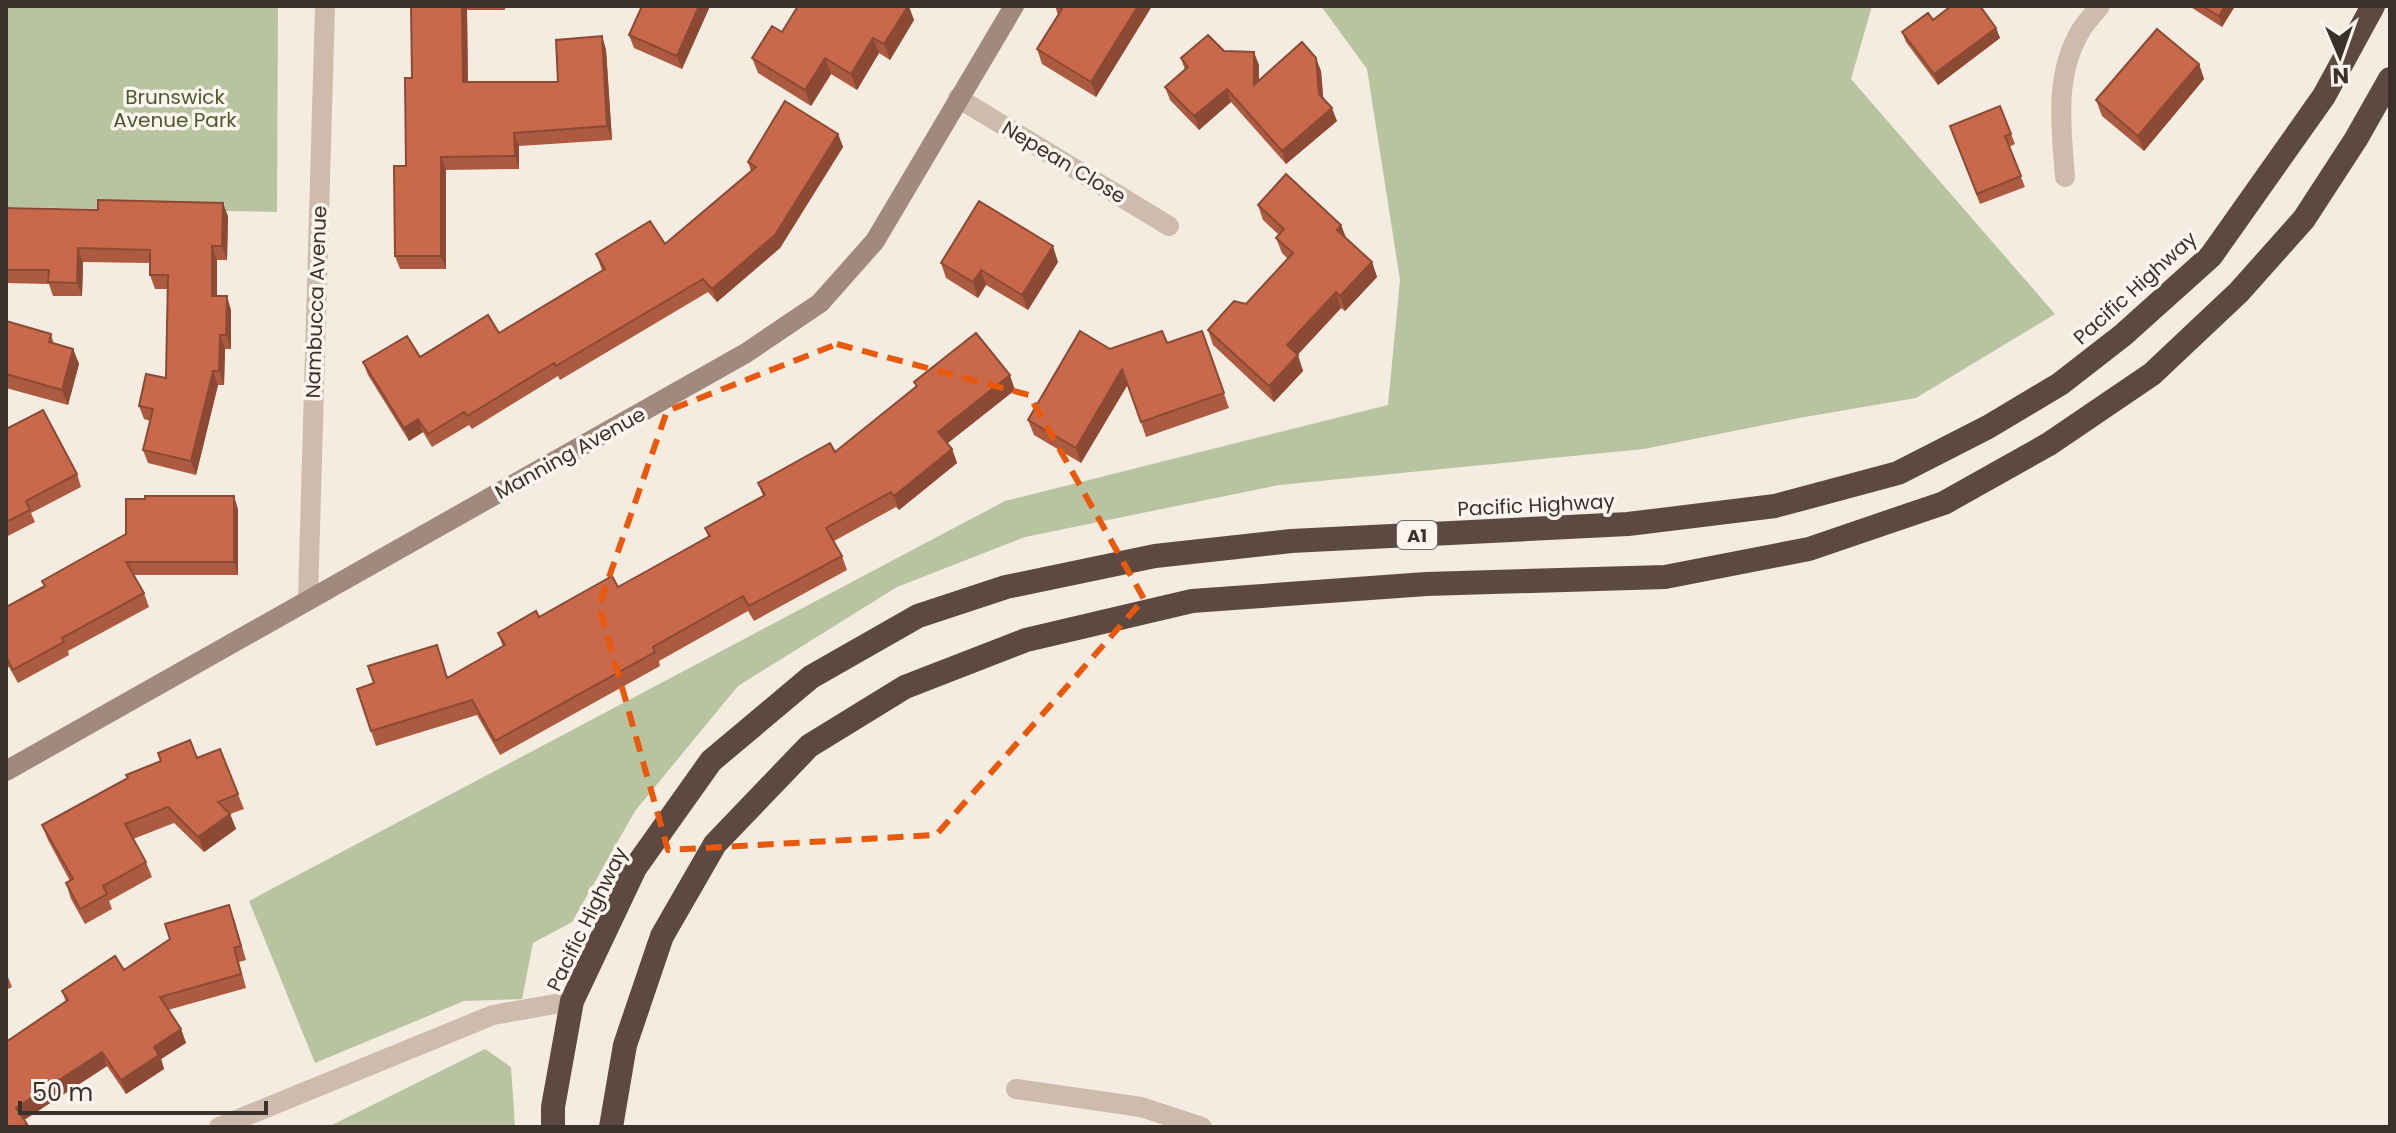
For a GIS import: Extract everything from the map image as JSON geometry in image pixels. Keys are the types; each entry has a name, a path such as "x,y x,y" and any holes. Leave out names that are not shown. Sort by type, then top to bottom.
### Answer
{"highway":[{"name":"Pacific Highway","path":"553,1127 553,1107 572,1001 635,868 711,761 811,677 918,616 1006,587 1155,556 1291,541 1628,524 1775,506 1898,473 1988,427 2060,384 2123,335 2211,256 2324,96 2373,6"},
{"path":"611,1127 625,1045 662,936 715,844 809,746 905,687 1026,640 1192,601 1426,584 1665,577 1809,549 1944,503 2049,444 2152,374 2239,292 2304,219 2356,139 2390,79"}],"street":[{"name":"Nambucca Avenue","path":"308,598 325,6"},
{"name":"Manning Avenue","path":"6,771 746,353 820,303 875,241 1014,6"},
{"path":"2065,177 2060,113 2064,73 2081,31 2100,6"},
{"name":"Nepean Close","path":"958,98 1169,226"},
{"path":"219,1127 493,1015 572,1001"},
{"path":"1016,1089 1141,1107 1202,1127"}],"highlighted area":[{"path":"837,344 1029,395 1144,599 936,835 668,850 599,606 667,411"}],"green space":[{"name":"Brunswick Avenue Park","path":"6,6 278,6 277,212 6,207"},
{"path":"1321,6 1872,6 1851,79 2055,314 1916,398 1644,449 1279,485 1025,537 897,587 738,686 635,811 572,922 533,943 522,999 464,1001 315,1063 249,901 1005,501 1388,405 1400,280 1367,69"},
{"path":"485,1049 511,1067 515,1127 328,1127"}],"building":[{"path":"411,6 462,6 463,82 558,82 556,40 602,36 607,126 514,133 515,156 441,157 441,256 395,256 394,166 406,166 405,78 412,78"},
{"path":"642,6 699,6 677,56 629,35"},
{"path":"798,6 908,6 884,44 873,38 851,74 825,58 805,90 752,58 772,26 782,32"},
{"path":"1058,6 1138,6 1091,82 1037,49 1062,9"},
{"path":"1951,6 1980,6 1996,28 1934,74 1902,32 1928,13 1933,20"},
{"path":"2202,6 2225,6 2219,16"},
{"path":"2157,29 2199,64 2138,136 2096,100"},
{"path":"1208,35 1224,51 1254,52 1254,85 1302,42 1316,58 1319,94 1332,108 1282,151 1227,89 1194,116 1165,87 1188,67 1181,58"},
{"path":"785,101 838,134 775,235 712,289 703,279 556,366 554,363 467,416 464,412 428,434 418,419 404,428 363,362 407,336 420,357 488,315 499,333 605,269 596,254 650,221 665,244 756,167 748,162"},
{"path":"2000,106 2011,134 2005,136 2021,176 1977,194 1950,126"},
{"path":"1286,174 1341,225 1337,230 1372,262 1340,296 1336,292 1287,345 1298,355 1269,386 1208,330 1234,301 1246,304 1293,253 1276,238 1284,229 1258,205"},
{"path":"98,200 223,203 222,246 212,246 212,296 227,296 226,335 220,335 219,371 213,371 191,461 143,450 153,409 139,406 146,374 166,378 168,275 150,275 150,250 78,248 77,283 48,282 49,270 6,270 6,208 98,210"},
{"path":"979,201 1053,246 1022,295 981,270 973,282 941,263"},
{"path":"6,321 51,334 49,342 73,349 62,390 6,374"},
{"path":"1080,331 1110,349 1162,331 1167,343 1202,331 1224,393 1141,422 1122,369 1076,448 1028,420"},
{"path":"976,333 1010,375 938,432 952,449 894,496 891,492 826,528 842,556 749,606 743,596 653,647 655,652 495,741 472,700 371,731 357,689 374,683 368,666 437,645 447,678 505,645 498,633 536,611 539,617 612,576 618,587 710,536 705,528 765,495 758,483 830,443 835,452 917,386 914,382"},
{"path":"43,410 77,474 26,501 30,510 6,522 6,429"},
{"path":"145,496 234,496 234,562 126,562 144,593 62,638 64,642 13,670 6,657 6,607 45,586 42,581 126,534 126,499 145,499"},
{"path":"190,740 197,758 220,749 238,794 218,802 230,814 198,837 168,807 125,824 146,862 103,886 107,894 80,909 66,883 73,879 42,825 128,778 126,775 161,761 158,753"},
{"path":"229,905 241,946 234,948 241,974 160,997 181,1029 154,1047 159,1055 121,1080 102,1052 16,1108 27,1124 23,1127 6,1127 6,1042 68,1000 62,991 115,956 124,970 170,939 165,924"}]}
